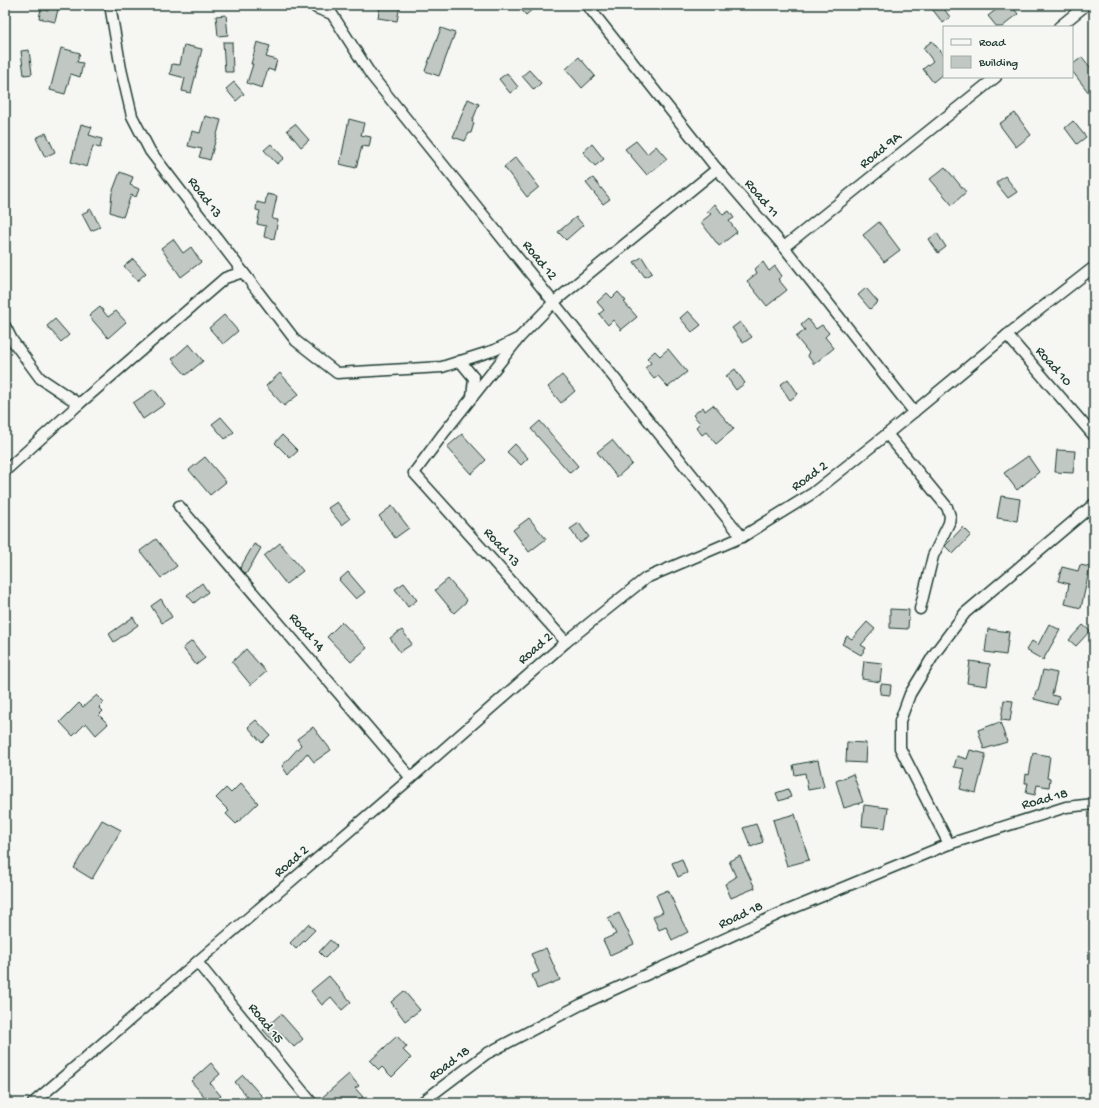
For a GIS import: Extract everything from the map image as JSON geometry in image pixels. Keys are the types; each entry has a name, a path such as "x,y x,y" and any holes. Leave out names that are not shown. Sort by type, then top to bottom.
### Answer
{"street":[{"name":"Road 13","path":"110,5 121,70 132,116 150,151 296,340 337,373 442,367 460,361"},
{"name":"Road 12","path":"316,5 316,8 332,14 371,75 742,537"},
{"name":"Road 11","path":"587,5 717,168 784,247 914,412"},
{"path":"1060,26 1086,5"},
{"name":"Road 9A","path":"784,247 995,78"},
{"path":"472,397 520,337 554,302 717,168"},
{"name":"Road 2","path":"33,1103 411,778 566,642 646,578 742,537 814,493 1007,335 1094,267"},
{"path":"5,471 79,404 225,278 243,272"},
{"path":"5,326 12,340 40,378 79,404"},
{"name":"Road 10","path":"1007,335 1094,436"},
{"path":"472,397 474,378 460,361 495,350 520,337"},
{"name":"Road 13","path":"472,397 414,473 566,642"},
{"path":"887,434 947,507 950,516 949,523 933,556 920,609"},
{"path":"949,844 900,748 900,721 910,694 935,653 965,613 1094,504"},
{"name":"Road 14","path":"179,506 411,778"},
{"name":"Road 18","path":"421,1103 486,1054 580,1005 779,914 949,844 1066,807 1094,804"},
{"name":"Road 15","path":"197,962 312,1103"}],"building":[{"path":"49,5 59,5 55,22 39,18 41,9 48,11"},
{"path":"380,5 400,5 397,21 378,18"},
{"path":"517,5 537,5 526,15"},
{"path":"929,5 941,5 950,17 943,23"},
{"path":"994,5 1011,5 1018,14 1003,26 996,26 988,16 997,9"},
{"path":"226,15 228,35 218,36 216,16"},
{"path":"441,28 455,33 439,76 425,71"},
{"path":"932,41 943,55 943,74 933,82 923,69 933,61 923,48"},
{"path":"223,42 232,42 233,72 225,72"},
{"path":"257,42 270,46 266,57 277,60 274,71 268,69 262,88 247,83 253,64 251,64"},
{"path":"184,45 202,49 191,93 182,91 185,78 170,74 172,64 180,65"},
{"path":"61,48 80,53 77,62 83,63 80,77 71,74 65,94 50,90"},
{"path":"29,50 32,74 24,75 21,51"},
{"path":"579,57 595,76 582,88 566,69"},
{"path":"1082,57 1094,72 1094,89 1089,93 1073,72 1073,64"},
{"path":"529,70 541,83 534,90 522,76"},
{"path":"507,73 518,87 510,93 499,79"},
{"path":"234,82 244,94 236,101 226,89"},
{"path":"468,99 479,104 472,122 474,123 471,133 469,133 465,141 453,137"},
{"path":"1015,113 1031,135 1016,147 999,124"},
{"path":"205,116 221,120 210,160 199,157 202,149 188,146 192,131 200,133"},
{"path":"349,119 364,123 361,135 371,137 369,147 362,146 356,168 340,164"},
{"path":"1073,121 1086,137 1077,144 1065,128"},
{"path":"81,124 92,127 89,135 102,139 100,148 93,146 87,167 71,162"},
{"path":"295,124 309,140 301,147 287,130"},
{"path":"46,133 55,152 45,157 36,138"},
{"path":"636,141 647,154 656,146 667,159 647,175 625,149"},
{"path":"271,144 284,158 277,164 264,150"},
{"path":"592,144 604,159 595,166 583,152"},
{"path":"516,157 539,187 527,197 504,167"},
{"path":"945,167 966,192 952,205 930,179"},
{"path":"120,172 133,177 130,185 139,189 136,197 131,195 123,217 110,212 112,193"},
{"path":"1005,176 1017,192 1008,198 996,183"},
{"path":"593,178 610,199 603,204 586,183"},
{"path":"267,194 277,196 272,219 278,220 274,239 264,237 266,226 257,224 260,211 256,210 257,202 265,204"},
{"path":"715,204 723,215 729,211 734,218 729,221 737,232 719,246 701,222 711,214 707,211"},
{"path":"91,209 100,227 91,231 82,214"},
{"path":"576,217 583,225 566,240 558,232"},
{"path":"879,222 900,250 884,262 863,235"},
{"path":"937,233 946,247 938,253 929,239"},
{"path":"173,239 183,253 191,247 201,262 181,277 161,248"},
{"path":"642,257 652,273 645,277 634,262"},
{"path":"133,259 146,273 137,281 124,266"},
{"path":"763,262 769,271 775,266 782,276 778,279 787,290 767,306 747,281 757,273 755,269"},
{"path":"866,288 878,302 870,309 858,295"},
{"path":"618,292 626,301 624,302 637,317 621,330 613,320 608,325 599,314 604,310 597,302 607,293 612,298"},
{"path":"100,307 108,317 116,311 126,322 108,338 89,316"},
{"path":"688,311 701,325 692,332 680,318"},
{"path":"224,315 238,331 223,344 209,328"},
{"path":"55,319 69,335 61,342 47,326"},
{"path":"808,319 816,329 822,325 829,333 825,337 834,348 814,364 807,355 809,353 796,337 805,330 801,325"},
{"path":"740,322 752,337 743,343 732,328"},
{"path":"189,344 203,361 186,375 172,359"},
{"path":"668,349 687,372 668,387 658,376 654,379 645,368 651,363 647,358 655,351 660,356"},
{"path":"735,369 745,383 736,390 726,376"},
{"path":"280,373 299,394 284,406 266,386"},
{"path":"562,375 575,391 561,403 548,387"},
{"path":"788,379 798,394 790,400 780,385"},
{"path":"154,389 165,404 143,419 133,403"},
{"path":"713,405 734,429 716,444 706,432 702,435 696,427 700,423 693,415 703,407 705,411"},
{"path":"221,417 234,432 225,439 212,424"},
{"path":"540,421 578,466 570,473 531,429"},
{"path":"462,434 486,460 471,474 447,447"},
{"path":"282,435 298,451 290,458 275,443"},
{"path":"612,440 632,464 617,477 597,452"},
{"path":"515,444 528,458 521,465 507,452"},
{"path":"1057,450 1075,451 1073,473 1055,472"},
{"path":"1028,456 1039,472 1017,490 1004,473"},
{"path":"205,457 226,482 210,495 189,470"},
{"path":"1001,496 1020,499 1017,521 997,518"},
{"path":"337,502 350,519 342,525 328,508"},
{"path":"392,506 409,528 395,538 379,516"},
{"path":"529,518 546,539 529,552 513,530"},
{"path":"579,523 589,537 580,543 570,529"},
{"path":"963,527 971,535 953,554 945,546"},
{"path":"156,539 177,566 161,578 140,551"},
{"path":"280,543 303,571 286,584 264,556"},
{"path":"254,544 261,548 246,574 240,568"},
{"path":"1080,565 1090,567 1081,608 1065,604 1069,584 1058,581 1062,567 1078,571"},
{"path":"348,572 365,592 356,599 339,580"},
{"path":"448,579 467,601 454,613 435,590"},
{"path":"202,583 208,592 194,603 187,595"},
{"path":"404,583 417,600 408,607 395,589"},
{"path":"161,599 172,617 162,623 151,606"},
{"path":"890,609 909,610 908,629 890,628"},
{"path":"133,617 138,625 114,642 109,634"},
{"path":"342,622 367,648 351,662 327,637"},
{"path":"867,622 875,629 861,645 866,648 861,655 842,644 847,636 852,639"},
{"path":"1049,624 1060,630 1043,660 1026,650 1032,641 1038,645"},
{"path":"1083,625 1090,631 1076,646 1069,640"},
{"path":"988,629 1009,632 1006,655 985,652"},
{"path":"402,630 412,644 400,652 390,638"},
{"path":"192,641 205,658 196,665 183,648"},
{"path":"246,649 266,672 251,685 232,662"},
{"path":"864,661 882,663 880,682 862,679"},
{"path":"970,661 990,664 987,686 967,683"},
{"path":"1043,670 1057,673 1052,695 1059,697 1057,705 1034,699 1036,691 1038,691"},
{"path":"881,684 891,685 890,695 880,694"},
{"path":"97,695 104,702 99,707 103,711 99,715 108,724 96,735 86,723 73,736 60,722 79,703 83,707"},
{"path":"1004,700 1013,701 1010,721 1001,720"},
{"path":"256,720 270,735 262,743 248,727"},
{"path":"1000,722 1007,742 984,749 978,730"},
{"path":"313,727 331,750 314,762 307,753 288,775 282,766 301,745 297,739"},
{"path":"847,742 866,743 865,763 846,762"},
{"path":"970,750 986,754 976,793 960,789 965,769 954,767 957,756 967,759"},
{"path":"1033,753 1050,756 1047,778 1050,779 1049,787 1037,785 1035,795 1026,793 1028,783 1025,783 1026,774 1029,775"},
{"path":"818,760 824,787 808,790 805,773 795,775 793,765"},
{"path":"853,774 863,802 844,808 836,781"},
{"path":"241,783 258,803 236,824 226,814 229,811 216,798 226,788 231,793"},
{"path":"788,789 791,797 779,801 776,793"},
{"path":"864,805 888,808 885,828 862,826"},
{"path":"795,814 809,860 787,866 773,820"},
{"path":"102,820 121,830 92,879 74,868"},
{"path":"756,824 763,842 751,847 743,828"},
{"path":"740,856 755,888 731,898 725,884 736,877 729,861"},
{"path":"682,859 687,873 678,877 672,863"},
{"path":"668,890 688,932 672,940 666,927 659,930 653,917 663,912 656,895"},
{"path":"619,913 634,944 610,955 603,940 616,934 608,918"},
{"path":"308,924 315,930 296,949 290,943"},
{"path":"330,940 337,946 325,958 319,952"},
{"path":"546,948 560,980 537,989 532,975 539,972 531,954"},
{"path":"329,976 351,1002 342,1010 331,997 322,1005 311,991"},
{"path":"404,991 420,1010 405,1021 391,1002"},
{"path":"281,1014 303,1039 294,1047 281,1033 273,1041 263,1030"},
{"path":"397,1036 407,1047 403,1050 411,1058 392,1077 382,1067 379,1070 370,1061"},
{"path":"211,1063 220,1074 210,1083 221,1096 213,1103 210,1103 191,1081"},
{"path":"349,1074 359,1086 355,1088 363,1097 357,1103 318,1103 318,1101"},
{"path":"243,1075 269,1103 253,1103 235,1082"}]}
